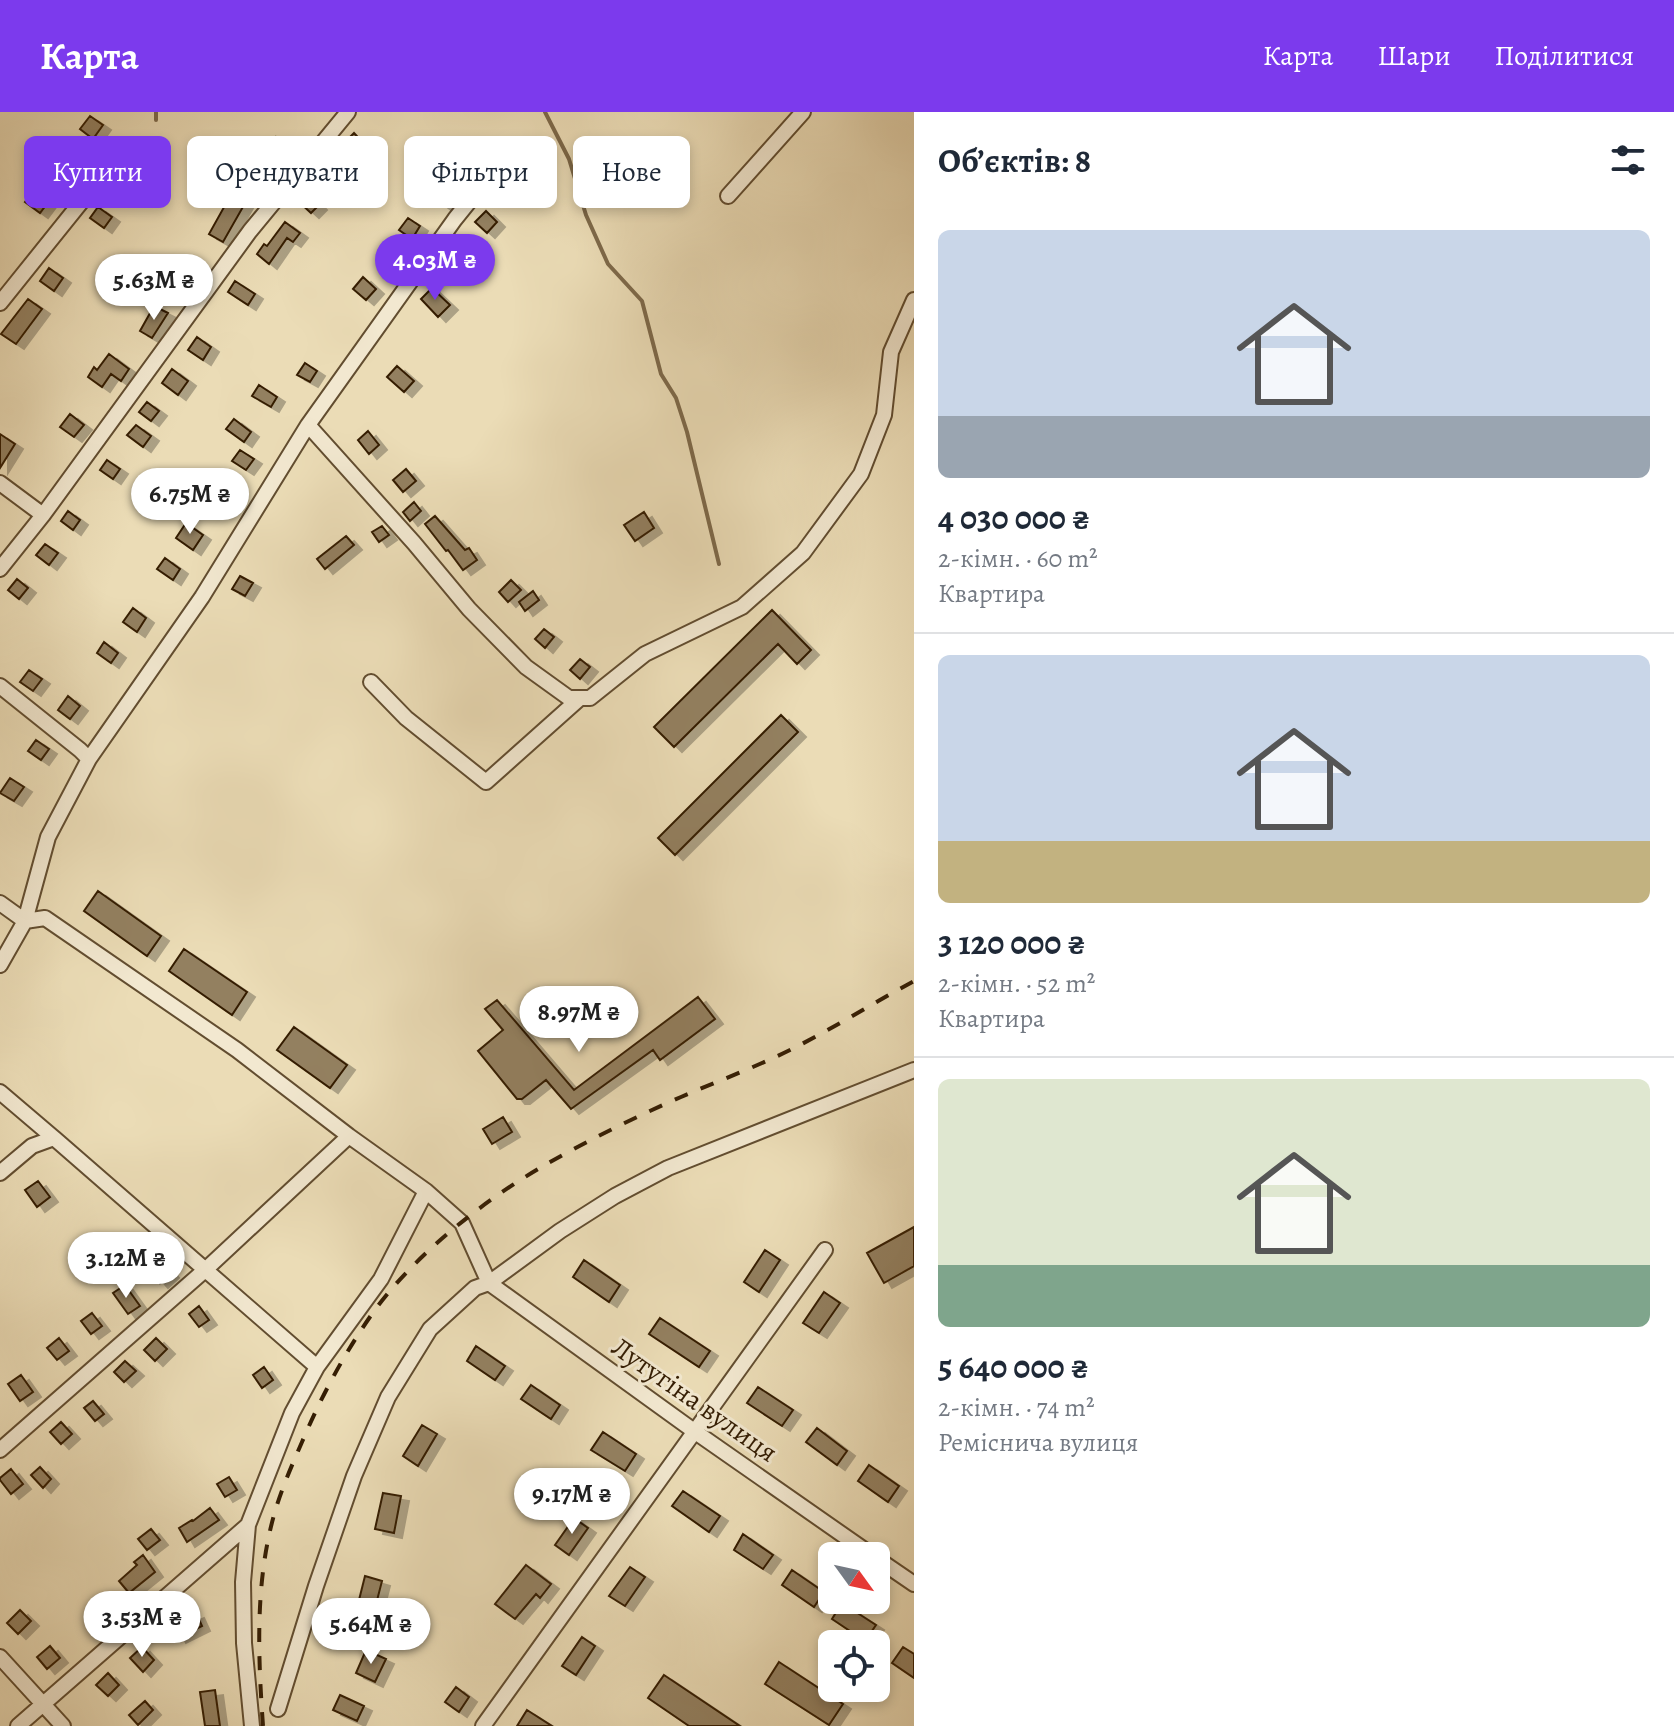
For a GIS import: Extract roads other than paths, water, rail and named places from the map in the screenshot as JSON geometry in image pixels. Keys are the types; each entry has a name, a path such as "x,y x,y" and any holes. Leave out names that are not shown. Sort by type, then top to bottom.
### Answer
{"street":[{"path":"0,569 43,515 250,231 348,112"},
{"path":"728,196 803,112"},
{"path":"0,303 76,208"},
{"path":"0,965 25,921 48,837 89,759 202,597 308,425 464,208"},
{"path":"308,425 469,609 526,667 569,698 590,698 645,654 742,607 803,553 861,474 884,415 891,352 914,300"},
{"path":"0,483 43,515"},
{"path":"371,682 406,718 486,782 579,699"},
{"path":"0,686 89,759"},
{"path":"0,903 25,921 45,918 237,1050 426,1191 462,1223 489,1283"},
{"path":"278,1709 354,1476 388,1397 430,1329 475,1288 489,1283 604,1203 668,1168 914,1070"},
{"path":"0,1092 317,1367"},
{"path":"0,1450 205,1270 349,1136"},
{"path":"0,1173 32,1146 54,1138"},
{"path":"252,1726 243,1613 248,1525 292,1413 317,1367 381,1279 426,1191"},
{"path":"483,1726 825,1250"},
{"name":"Лутугіна вулиця","path":"489,1283 853,1542"},
{"path":"18,1726 248,1525"},
{"name":"Лутугіна вулиця","path":"890,1567 914,1584"},
{"path":"0,1657 63,1726"}],"waterway":[{"path":"156,112 156,120"},
{"path":"545,112 569,159 586,215 608,264 642,301 661,374 676,398 687,432 719,564"}],"railway":[{"path":"263,1726 259,1646 261,1593 274,1515 325,1392 352,1345 389,1292 429,1251 474,1212 545,1165 681,1097 792,1049 914,981"}]}
